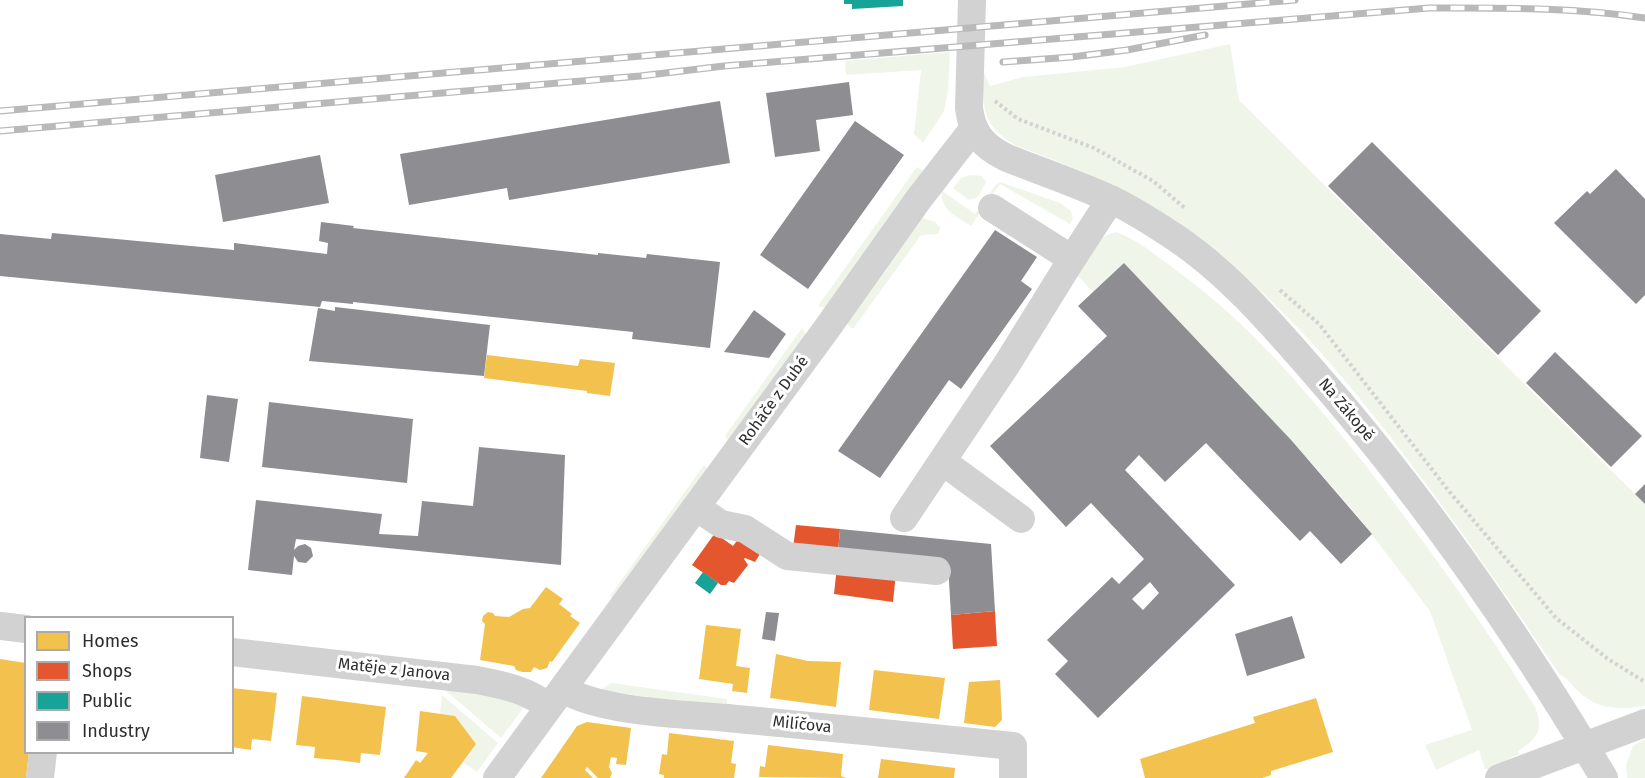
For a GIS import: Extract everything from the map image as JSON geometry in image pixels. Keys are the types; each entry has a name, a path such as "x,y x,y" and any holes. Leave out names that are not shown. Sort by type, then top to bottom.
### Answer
{"street":[{"path":"972,0 968,96 970,119 974,129"},
{"name":"Na Zákopě","path":"974,129 985,145 1005,157 1111,199 1177,239 1231,283 1284,338 1355,419 1435,521 1493,603 1604,778"},
{"name":"Roháče z Dubé","path":"497,778 828,327 918,200 974,129"},
{"path":"903,518 1007,364 1111,199"},
{"path":"992,208 1072,259"},
{"path":"942,461 1021,519"},
{"path":"696,507 721,524 745,529 787,556 937,571"},
{"path":"0,626 24,629"},
{"name":"Matěje z Janova","path":"234,652 477,680 556,698"},
{"name":"Milíčova","path":"556,698 576,697 588,701 649,710 1013,746 1013,778"},
{"path":"1499,778 1645,723"},
{"path":"40,778 43,754"}],"shaded area":[{"path":"1230,44 1239,100 1645,504 1645,706 1618,708 1601,705 1585,697 1560,675 1428,486 1380,424 1324,356 1264,294 1197,237 1159,211 1107,182 1015,145 996,130 986,114 983,71 990,86 1023,77 1125,67"},
{"path":"950,52 948,91 944,111 923,143 914,134 921,70 846,75 845,61"},
{"path":"917,167 924,171 826,308 818,306"},
{"path":"970,175 982,176 986,182 978,197 969,200 953,188 961,178"},
{"path":"1000,182 1060,203 1071,211 1073,219 1070,224 1000,184 971,226 946,208 943,203 942,191 975,214"},
{"path":"922,218 935,222 940,228 938,234 921,235 853,329 845,323"},
{"path":"1116,232 1153,253 1200,289 1251,334 1298,383 1363,462 1452,582 1535,707 1539,721 1537,733 1535,738 1518,751 1519,754 1490,769 1485,769 1479,750 1436,770 1425,745 1472,730 1430,611 1361,520 1315,467 1124,263 1093,292 1077,275 1096,243"},
{"path":"802,328 806,335 728,441 725,436"},
{"path":"704,465 709,471 616,602 610,596"},
{"path":"611,683 727,699 727,710 600,690"},
{"path":"438,684 484,691 524,707 501,738"},
{"path":"442,695 498,743 477,772 463,762 476,744 455,716 440,714"},
{"path":"1645,739 1645,778 1627,778 1626,765 1633,746"}],"building: Homes":[{"path":"487,355 578,366 580,359 615,363 610,396 484,378"},
{"path":"546,587 563,599 559,604 580,623 547,668 540,670 534,667 531,672 522,672 516,670 514,666 480,660 485,624 482,621 483,616 488,612 495,616 509,617 523,609 530,608"},
{"path":"706,625 741,629 736,666 750,668 747,693 732,691 733,684 699,679"},
{"path":"776,654 808,661 841,662 836,707 770,698"},
{"path":"0,659 24,663 24,754 29,754 26,778 0,778"},
{"path":"874,670 945,678 939,719 869,710"},
{"path":"1000,680 1002,720 995,727 964,723 969,682"},
{"path":"234,688 277,693 271,741 252,739 251,750 234,747"},
{"path":"302,696 386,707 380,755 361,753 360,763 314,758 315,747 296,745"},
{"path":"1316,698 1333,752 1271,771 1271,775 1262,778 1145,778 1140,759 1255,723 1253,717"},
{"path":"420,711 455,716 476,744 451,778 404,778 416,760 420,763 428,753 416,751"},
{"path":"587,722 631,728 626,765 616,764 617,758 611,757 610,778 598,778 587,767 585,770 593,778 541,778 577,726"},
{"path":"669,733 734,741 731,763 736,764 734,778 664,778 664,775 659,774 662,754 667,755"},
{"path":"768,745 843,754 841,776 846,778 759,777 760,766 765,767"},
{"path":"881,759 955,768 954,778 878,778"}],"building: Shops":[{"path":"796,525 840,529 838,553 793,548"},
{"path":"715,533 733,546 739,538 760,554 755,562 744,559 748,565 734,583 729,581 726,585 721,585 692,565"},
{"path":"837,566 896,573 893,602 834,594"},
{"path":"995,611 997,646 953,649 951,615"}],"building: Public":[{"path":"844,0 903,0 903,6 852,9 852,4 844,4"},
{"path":"703,572 718,583 710,594 695,583"}],"building: Industry":[{"path":"849,82 853,115 816,120 820,151 775,157 766,93"},
{"path":"720,101 730,163 509,200 507,188 409,205 400,154"},
{"path":"855,121 904,155 808,289 760,255"},
{"path":"1372,142 1541,311 1498,355 1328,186"},
{"path":"320,155 329,203 223,222 215,175"},
{"path":"1616,169 1645,199 1645,295 1636,304 1554,223 1587,191 1590,194"},
{"path":"321,222 354,226 353,228 598,255 598,253 646,258 647,254 720,262 710,348 632,339 633,332 353,302 353,304 322,301 320,307 0,276 0,234 51,239 52,233 234,250 234,243 327,254 328,243 319,241"},
{"path":"995,230 1037,257 1021,281 1032,289 961,389 949,380 880,478 838,451"},
{"path":"1124,263 1292,441 1372,534 1341,564 1310,531 1300,541 1206,443 1165,482 1139,455 1125,470 1235,585 1098,718 1055,674 1068,661 1047,640 1112,577 1119,584 1144,559 1091,503 1066,527 990,446 1107,336 1078,306","holes":["1150,582 1159,593 1143,610 1132,599"]},
{"path":"335,307 490,325 484,376 309,361 318,308 335,311"},
{"path":"754,310 786,334 769,358 724,352"},
{"path":"1555,352 1642,436 1611,467 1526,383"},
{"path":"207,395 238,399 229,462 200,458"},
{"path":"269,402 413,419 407,483 262,467"},
{"path":"479,447 565,455 561,565 296,539 294,550 305,544 311,548 313,556 306,563 298,562 294,556 292,575 248,570 256,500 382,514 379,534 418,536 422,501 473,506"},
{"path":"1645,484 1645,504 1635,494"},
{"path":"840,529 991,544 995,611 951,615 948,564 838,553"},
{"path":"766,612 779,613 775,641 762,639"},
{"path":"1292,616 1305,658 1247,676 1235,634"}],"railway":[{"path":"0,111 1295,0"},
{"path":"0,131 640,76 724,66 1429,8 1565,10 1645,18"},
{"path":"1003,62 1127,50 1205,35"}]}
